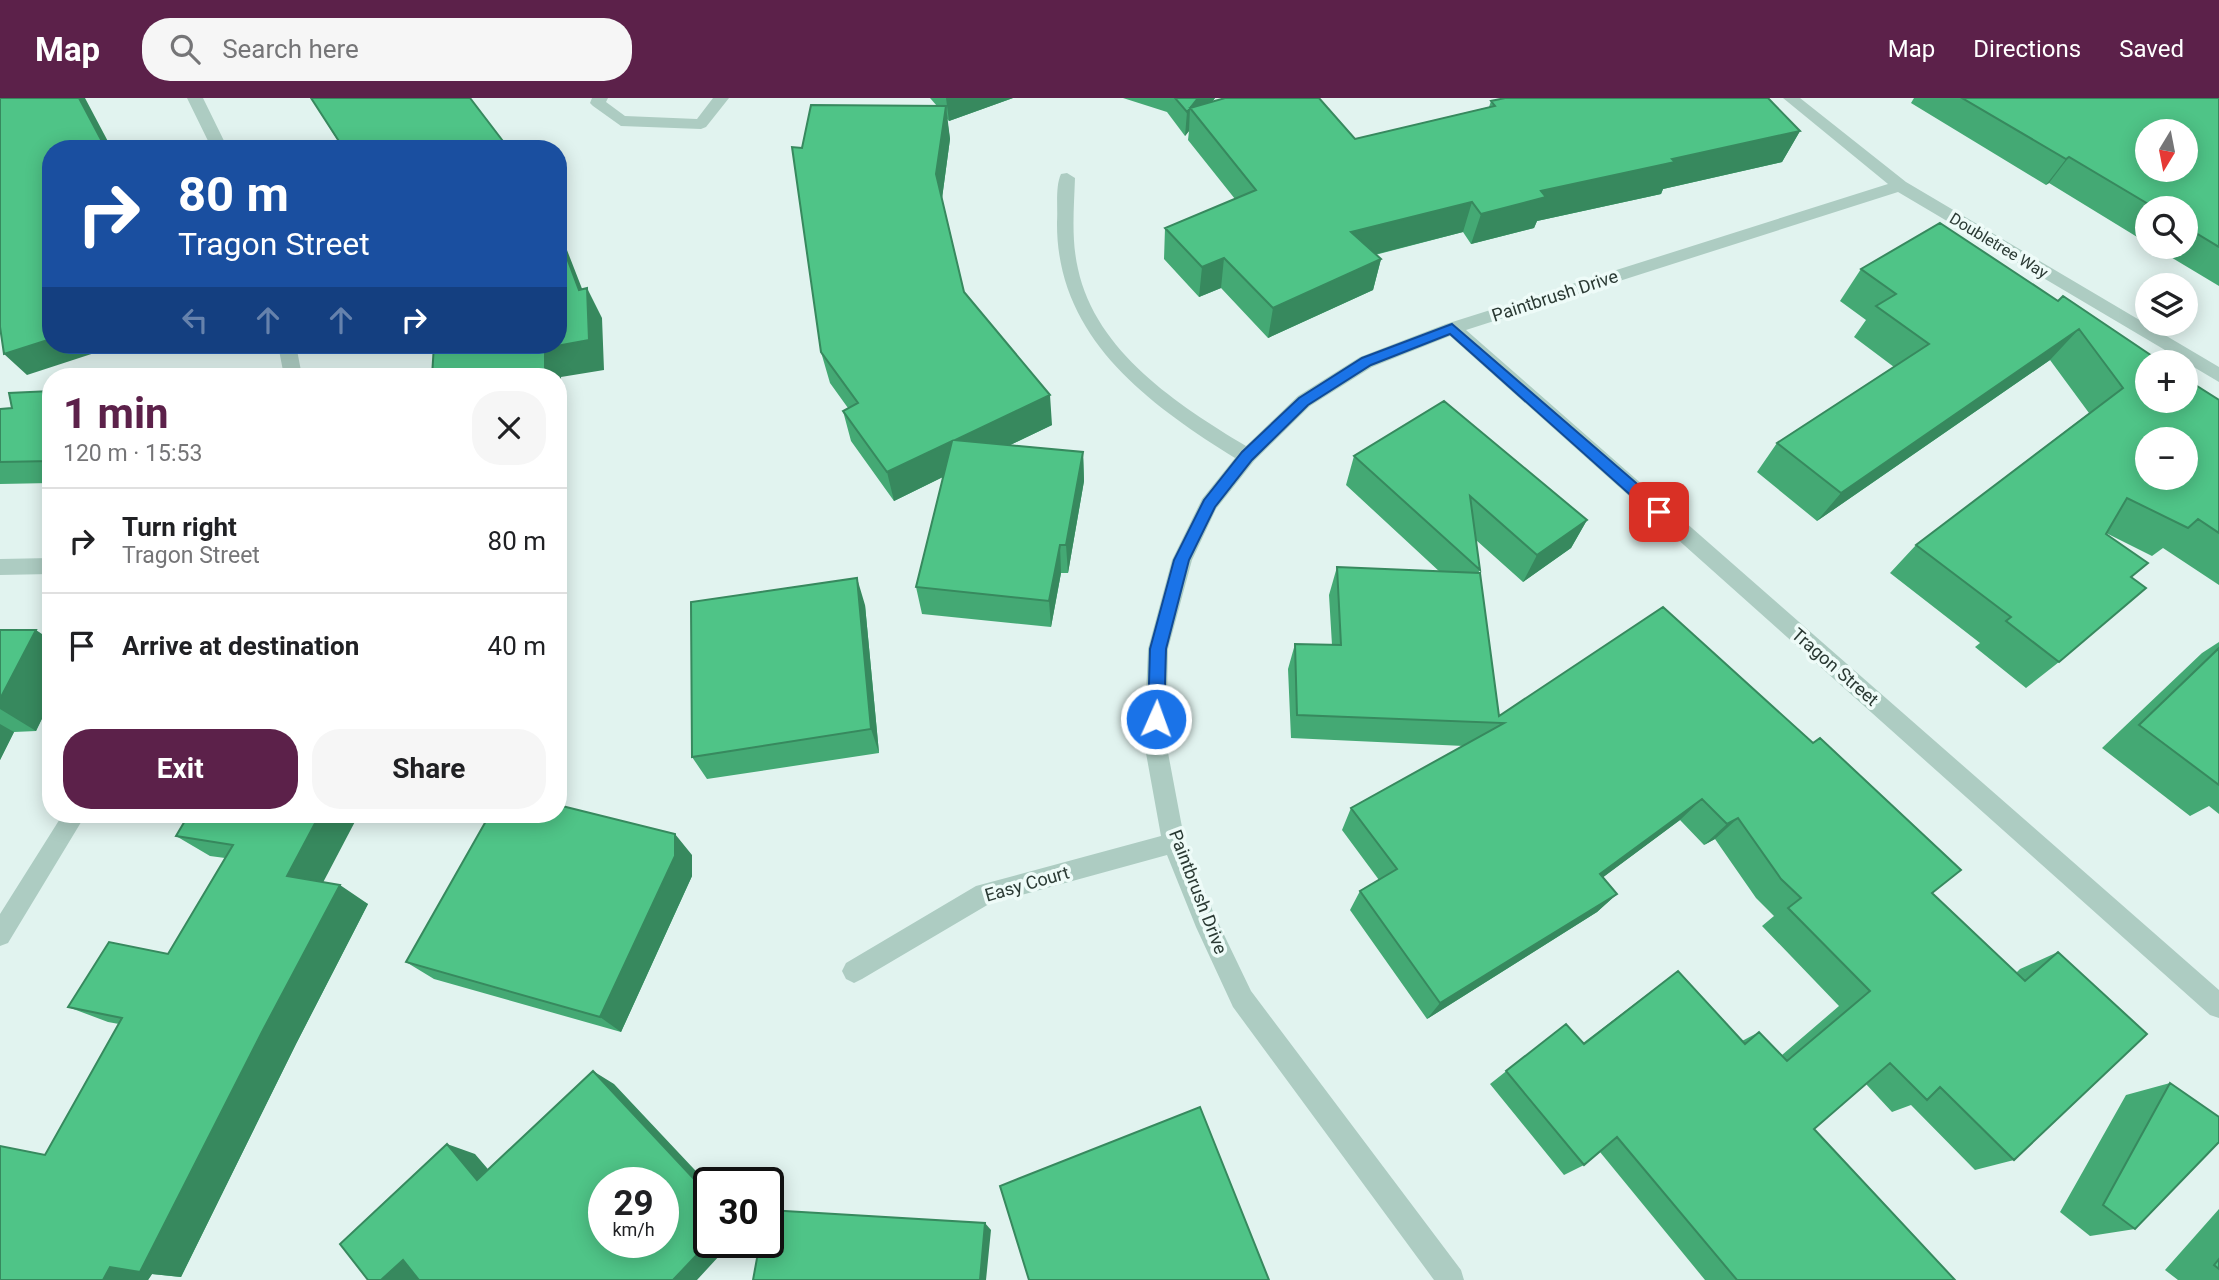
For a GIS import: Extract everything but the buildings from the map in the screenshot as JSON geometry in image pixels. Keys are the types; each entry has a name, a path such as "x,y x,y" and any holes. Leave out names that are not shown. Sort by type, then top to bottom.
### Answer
{"street":[{"path":"195,98 216,140"},
{"path":"600,98 598,103 621,121 701,124 721,98"},
{"name":"Doubletree Way","path":"1791,98 1900,186 2219,375"},
{"path":"1068,178 1065,237 1072,279 1092,323 1130,373 1179,414 1247,456"},
{"name":"Paintbrush Drive","path":"1451,1280 1242,999 1204,919 1174,843 1156,742 1158,649 1182,560 1209,504 1247,456 1304,401 1356,368 1452,328 1900,186"},
{"name":"Tragon Street","path":"1452,328 2219,1006"},
{"path":"0,567 42,566"},
{"path":"0,935 69,823"},
{"name":"Easy Court","path":"854,971 984,894 1174,843"}],"route":[{"path":"1156,719 1158,649 1182,560 1209,504 1247,456 1304,401 1366,362 1452,328 1659,512"}]}
